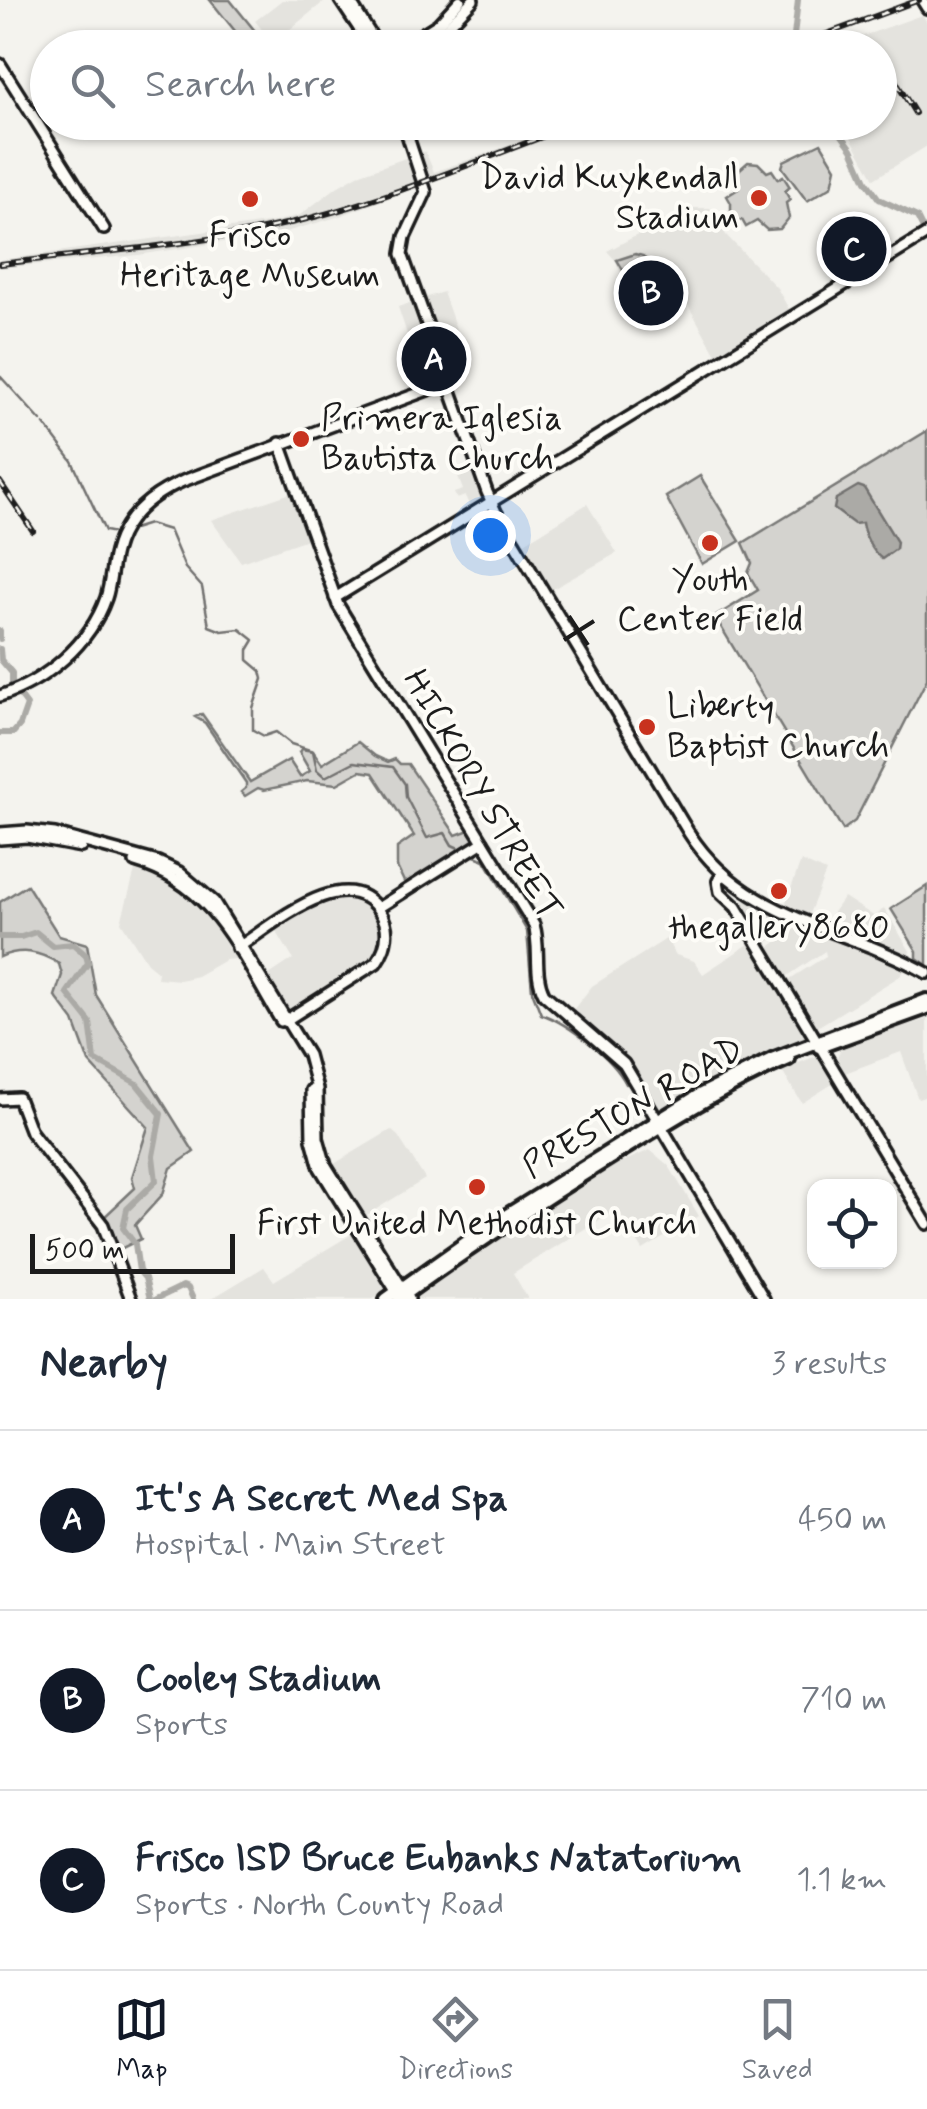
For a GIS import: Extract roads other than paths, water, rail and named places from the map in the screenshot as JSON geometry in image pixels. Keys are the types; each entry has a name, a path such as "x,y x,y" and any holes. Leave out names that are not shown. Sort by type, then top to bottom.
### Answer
{"main road":[{"name":"PRESTON ROAD","path":"386,1299 402,1295 660,1123 820,1044 927,1004"}],"street":[{"path":"340,0 362,30"},
{"path":"349,0 365,30"},
{"path":"428,30 460,0"},
{"path":"444,30 472,0"},
{"path":"922,0 927,8"},
{"path":"2,71 30,115"},
{"path":"45,140 102,230"},
{"path":"411,140 426,192 402,254 493,501 638,743 701,844 724,872 764,898 927,971"},
{"path":"335,598 924,235"},
{"path":"4,695 25,686 65,658 90,630 107,593 119,540 139,508 177,484 450,382"},
{"name":"HICKORY STREET","path":"280,443 335,598 534,925 540,986 547,999 624,1064 764,1299"},
{"path":"509,532 523,548 566,624"},
{"path":"0,836 52,834 158,862 179,872 214,902 285,1021 310,1072 315,1152 326,1182 402,1295"},
{"path":"378,908 484,842"},
{"path":"724,872 718,881 720,892 736,906 927,1214"},
{"path":"239,946 334,891 364,896 378,908 387,933 384,950 376,963 285,1021"},
{"path":"0,1099 18,1098 31,1132 95,1215 131,1299"},
{"path":"871,1127 927,1224"}],"waterway":[{"path":"795,30 798,0"},
{"path":"845,140 879,199 917,217 926,235"},
{"path":"0,376 41,421"},
{"path":"44,424 72,461 105,531 115,533"},
{"path":"130,530 149,524 169,530 185,568 202,587 209,626 222,631 240,629 254,640 248,660 261,671 263,679 253,708 253,730 264,736 276,732 291,744 313,751 317,770 325,777 354,762 393,767 405,784 406,797 427,838 445,833 452,845 461,849"},
{"path":"0,631 0,639"},
{"path":"0,649 1,660 12,673 12,685 27,705 13,733 0,733"},
{"path":"472,855 485,860 527,931 532,991 541,1014 589,1043 626,1084"},
{"path":"0,937 36,932 53,946 73,944 86,955 88,963 67,993 90,1022 95,1060 136,1083 161,1114 153,1156 156,1181 127,1209 123,1228 135,1244 139,1271 145,1278 150,1299"},
{"path":"156,1299 183,1286 193,1299"}],"railway":[{"path":"838,30 919,0"},
{"path":"897,84 915,113"},
{"path":"0,264 180,243 286,224 397,191 533,140"},
{"path":"0,482 33,531"}],"place":[{"name":"David Kuykendall Stadium","path":"759,198"},
{"name":"Frisco Heritage Museum","path":"250,199"},
{"name":"Frisco ISD Bruce Eubanks Natatorium","path":"854,249"},
{"name":"Cooley Stadium","path":"651,293"},
{"name":"It's A Secret Med Spa","path":"434,359"},
{"name":"Primera Iglesia Bautista Church","path":"301,439"},
{"name":"Youth Center Field","path":"710,543"},
{"name":"Liberty Baptist Church","path":"647,727"},
{"name":"thegallery8680","path":"779,891"},
{"name":"First United Methodist Church","path":"477,1187"}]}
